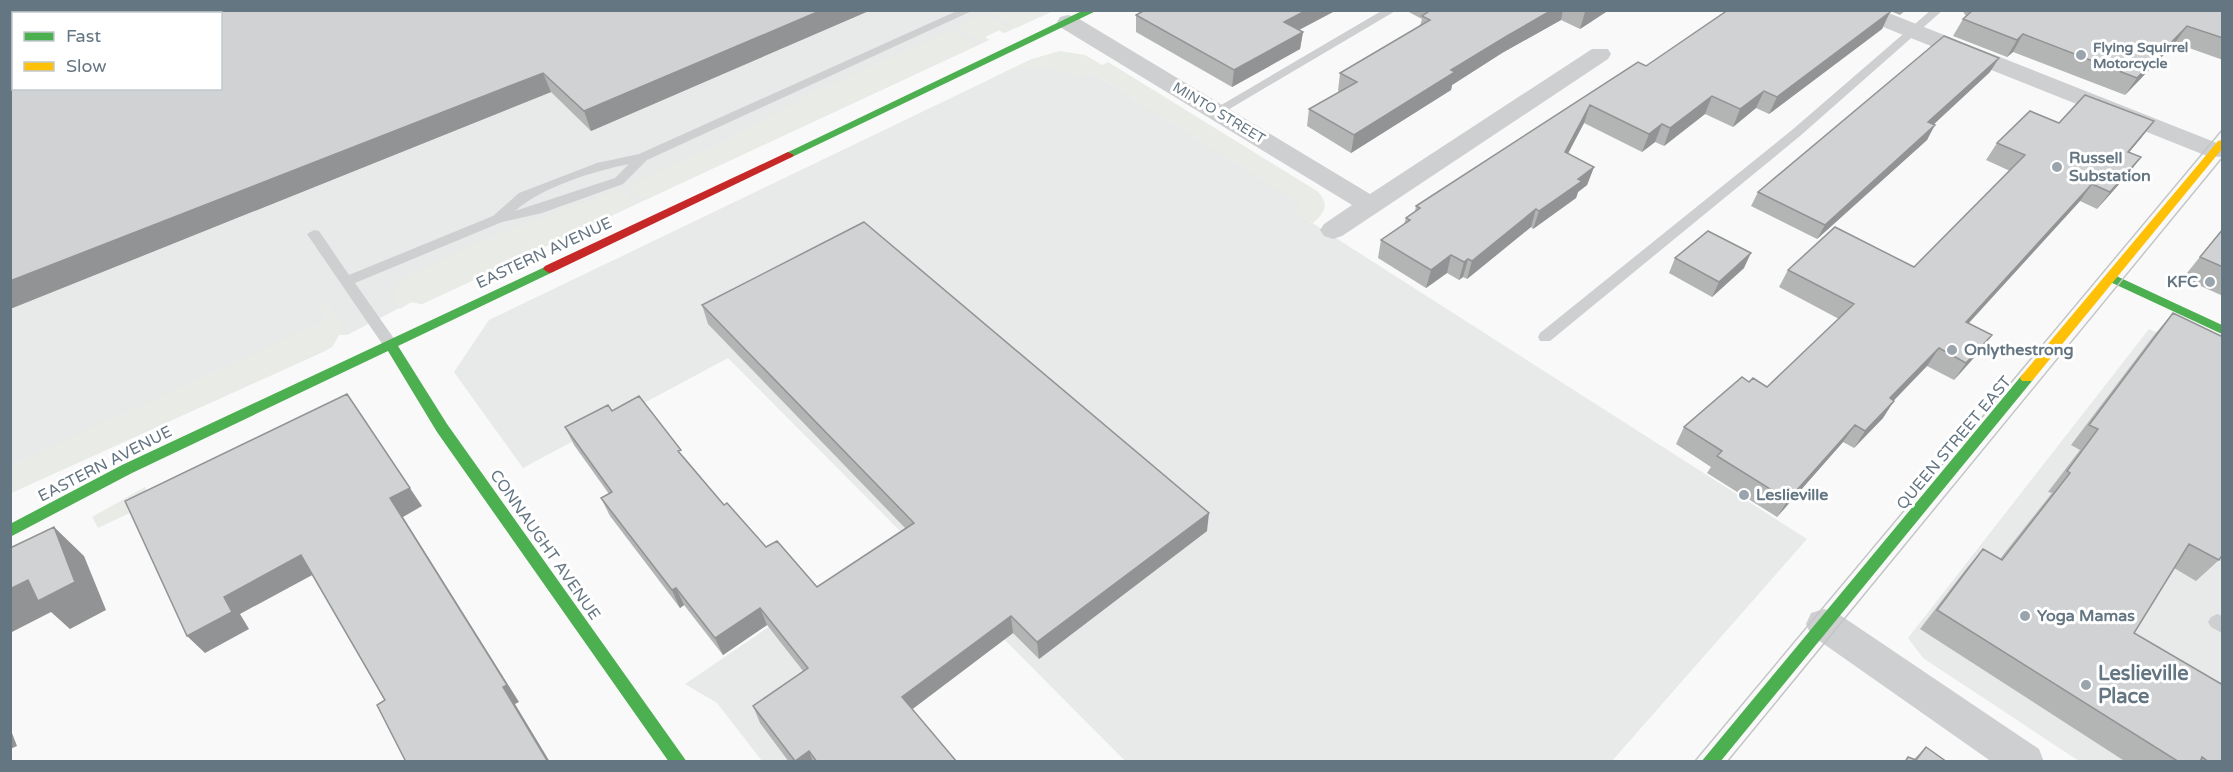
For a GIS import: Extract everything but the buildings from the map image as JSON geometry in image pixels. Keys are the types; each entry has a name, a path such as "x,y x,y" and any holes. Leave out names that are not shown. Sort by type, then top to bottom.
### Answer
{"main road":[{"name":"EASTERN AVENUE","path":"10,531 127,469 1094,10"},
{"name":"QUEEN STREET EAST","path":"1709,762 2219,147"},
{"path":"2112,278 2223,330"},
{"name":"CONNAUGHT AVENUE","path":"390,344 442,428 679,762"}],"street":[{"path":"1861,10 2219,147"},
{"name":"MINTO STREET","path":"1068,22 1370,205"},
{"path":"1333,230 1599,54"},
{"path":"1824,624 2025,762"}],"lane":[{"path":"498,219 524,196 601,166 643,157 969,10"},
{"path":"1216,111 1392,10"},
{"path":"1545,337 1796,133 1938,10"},
{"path":"345,282 498,219 537,210 619,181 643,157"},
{"path":"314,234 390,344"}],"shaded area":[{"path":"10,11 1053,11 1004,33 999,30 985,37 989,40 422,304 411,302 347,335 339,335 332,347 11,493"},
{"path":"1053,11 1016,28 991,12"},
{"path":"985,14 1011,30 1004,33 999,30 985,37 989,40 982,43 957,27"},
{"path":"951,30 976,46 644,200 629,185 725,141 811,93"},
{"path":"1060,51 1085,55 1102,65 1108,62 1317,191 1324,200 1323,212 1313,223 1291,210 1301,204 1093,73 1077,76 1048,67 1017,70 992,78 1032,59"},
{"path":"1032,59 1068,62 1093,73 1302,204 1292,210 1807,539 1612,761 1125,761 1000,635 831,761 762,761 717,703 685,684 904,535 728,358 523,468 454,372 489,320"},
{"path":"620,189 636,204 422,304 411,302 400,309 396,303 394,289 410,274 510,229"},
{"path":"316,303 327,303 347,335 339,335 332,347 11,493 11,465 327,320"},
{"path":"2149,329 2222,363 2222,718 2196,761 2079,761 1923,658 1908,638"},
{"path":"145,487 151,503 98,528 92,517"}],"tram line":[{"path":"1694,762 2222,130"},
{"path":"1727,762 2222,158"}],"traffic: fast":[{"path":"788,155 1093,10"},
{"path":"10,531 127,469 549,269"},
{"path":"2112,278 2222,330"},
{"path":"390,344 442,428 679,762"},
{"path":"1709,762 2027,378"}],"traffic: slow":[{"path":"2027,378 2222,143"}],"traffic: jam":[{"path":"549,269 788,155"}],"place":[{"name":"Flying Squirrel Motorcycle","path":"2081,55"},
{"name":"Russell Substation","path":"2057,167"},
{"name":"KFC","path":"2210,282"},
{"name":"Onlythestrong","path":"1952,350"},
{"name":"Leslieville","path":"1744,495"},
{"name":"Yoga Mamas","path":"2025,616"},
{"name":"Leslieville Place","path":"2086,685"}]}
